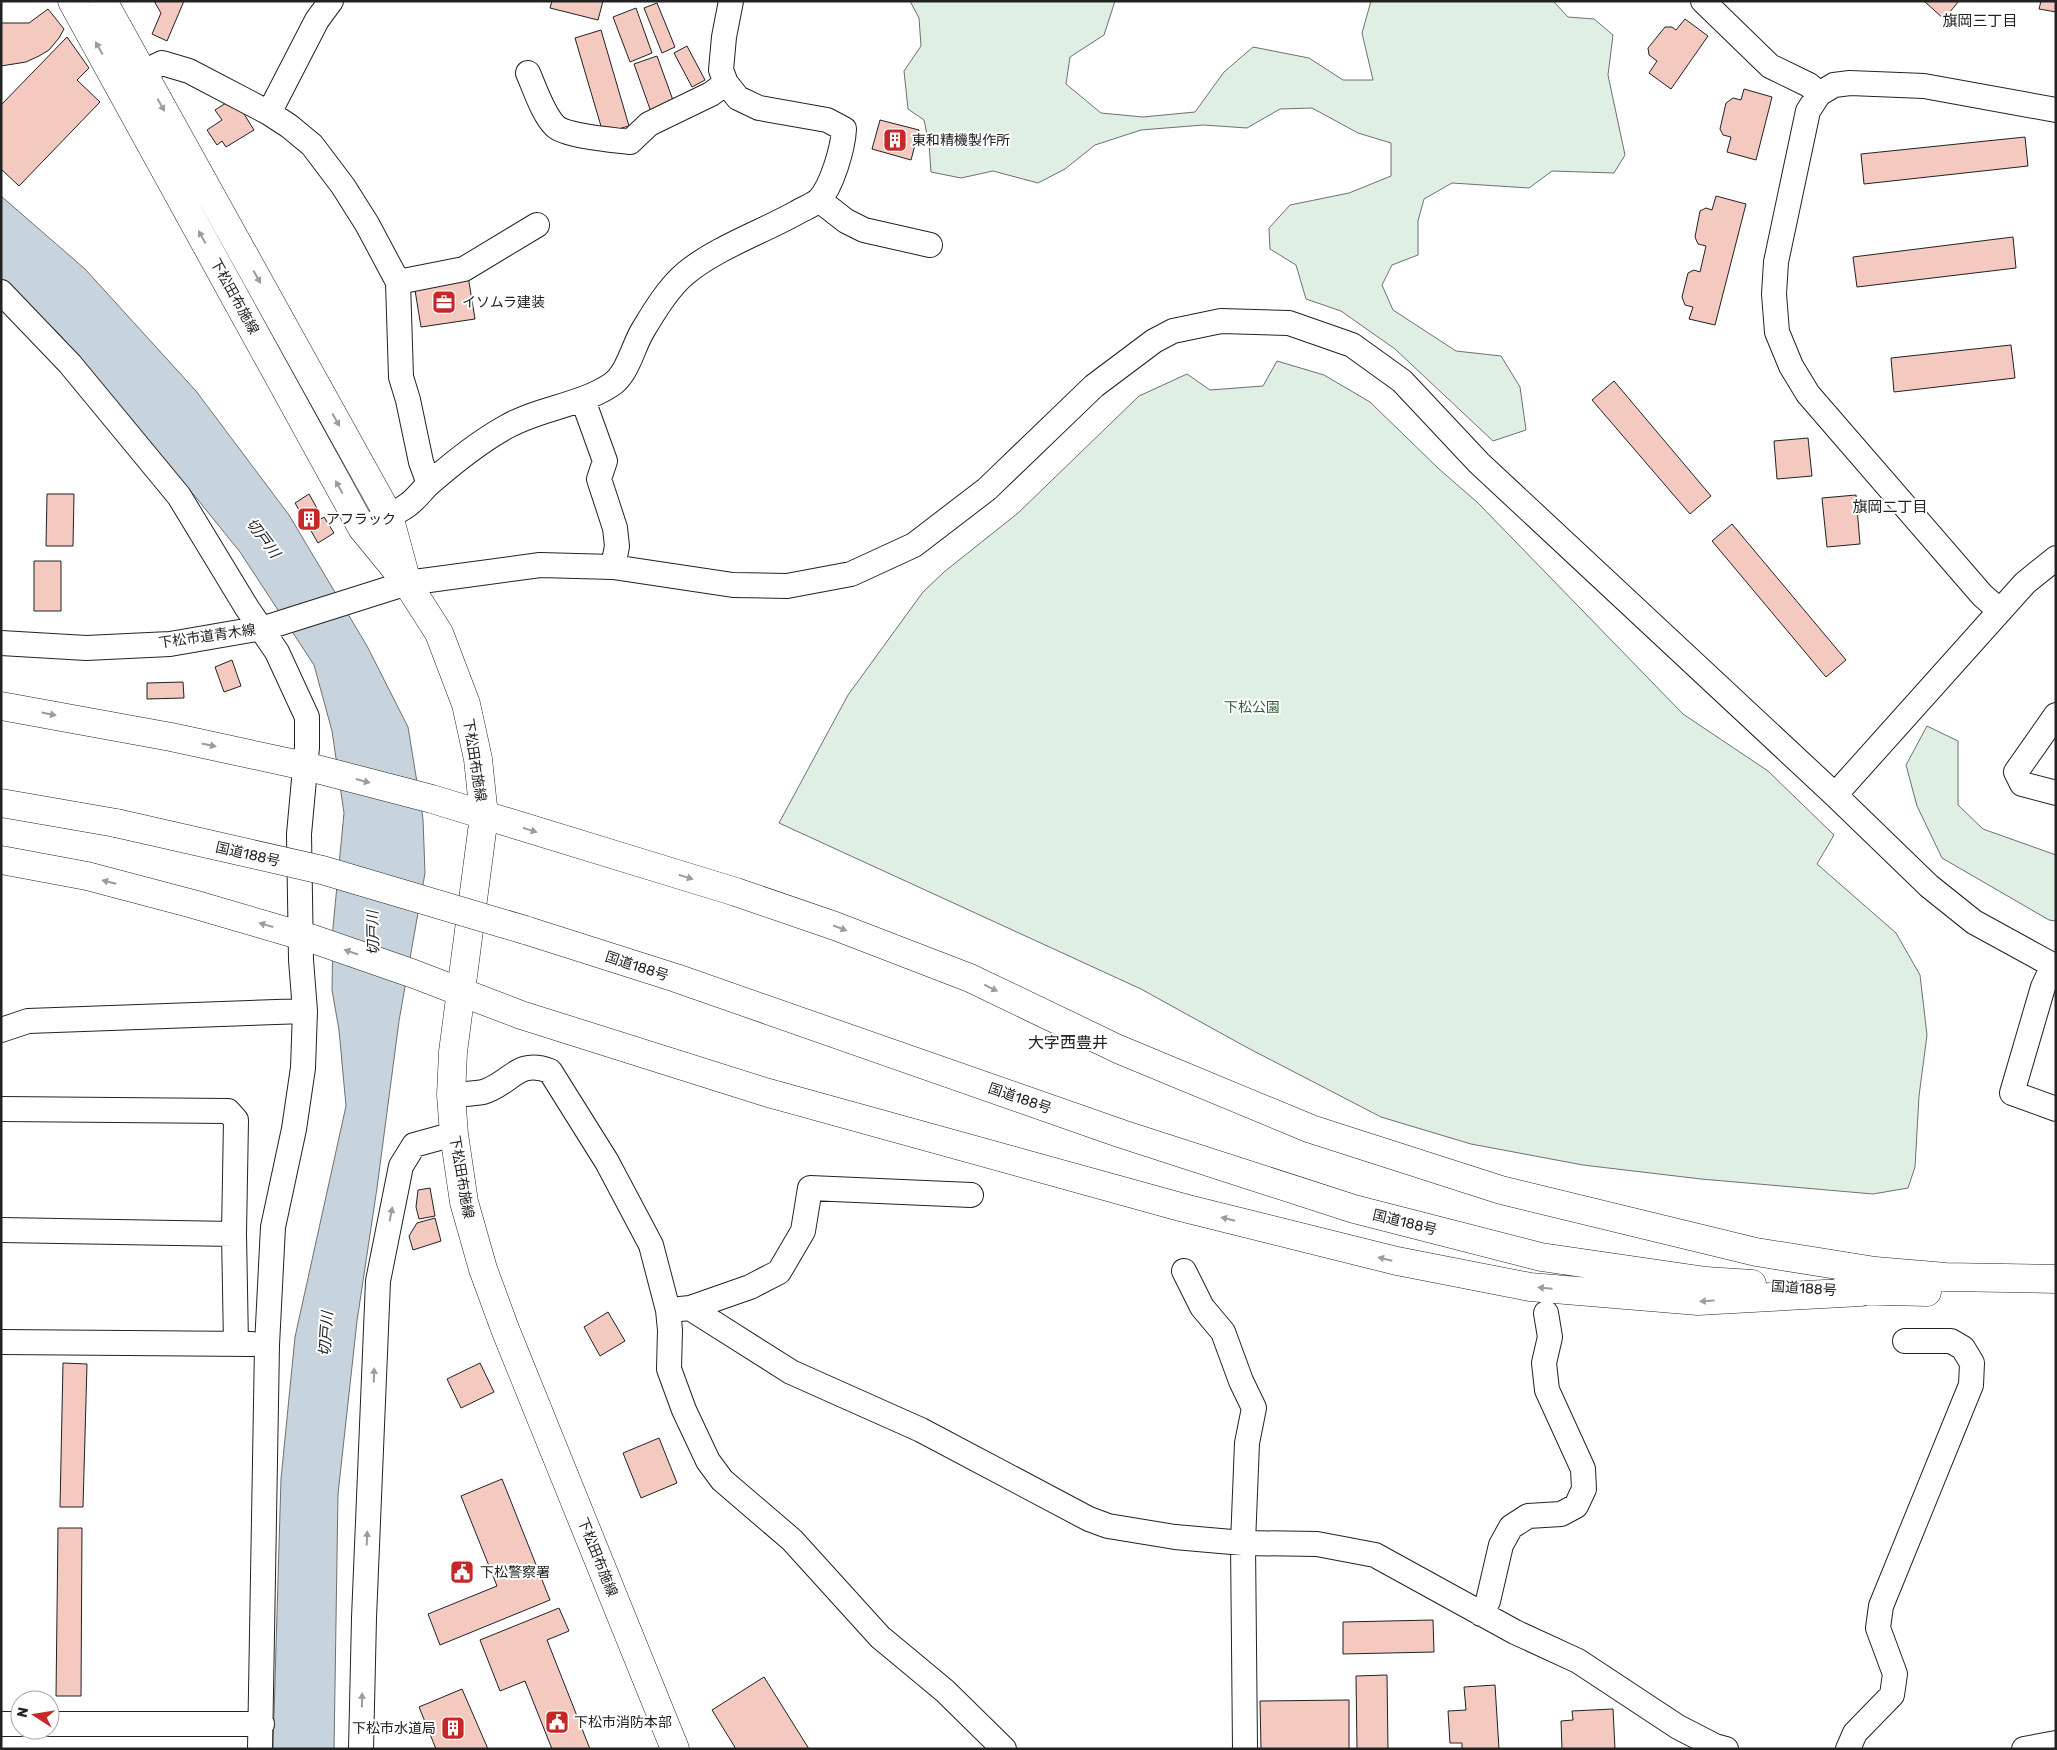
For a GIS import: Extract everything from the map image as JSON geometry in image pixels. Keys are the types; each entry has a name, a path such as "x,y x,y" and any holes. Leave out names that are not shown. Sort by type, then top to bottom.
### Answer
{"main road":[{"name":"下松田布施線","path":"72,1 362,528 407,584 439,633 466,704 478,759 484,816 453,1052 451,1095 454,1134 464,1202 483,1269 505,1329 675,1749"},
{"name":"下松田布施線","path":"103,1 389,516 407,584"},
{"path":"1,706 171,737 310,767 432,799 736,892 835,926 970,978 1118,1049 1251,1106 1311,1129 1501,1190 1756,1252 1875,1271 1946,1277 2056,1279"},
{"name":"国道188号","path":"1,803 116,823 322,870 526,930 676,978 1122,1134 1354,1209 1541,1257 1706,1280 1860,1292 1962,1292 2056,1286"},
{"path":"1,860 97,879 193,904 306,937 461,991 520,1015 765,1092 1184,1208 1396,1261 1530,1287 1698,1302 1860,1292"}],"street":[{"path":"268,113 317,20 331,1"},
{"path":"362,528 410,504 428,484 466,452 507,426 534,415 583,400 613,384 624,369 642,330 666,296 686,273 709,257 780,222 819,200 835,171 843,142 844,129 827,120 759,108 738,98 726,83 721,70 724,37 731,1"},
{"path":"1703,1 1770,66 1809,84 1819,94"},
{"path":"119,84 162,63 189,71 289,126 312,146 343,186 367,224 398,282 401,377 428,484"},
{"path":"528,73 542,105 555,126 565,132 630,142 648,124 711,94 726,83"},
{"path":"2000,611 1982,595 1808,394 1791,366 1777,332 1774,294 1776,262 1808,111 1819,94 1834,85 1850,83 1924,86 2056,110"},
{"path":"819,200 846,221 864,230 930,245"},
{"path":"398,282 464,269 537,225"},
{"path":"1,292 70,364 179,496 278,652 307,716 307,747 310,767 299,834 306,937 303,1068 294,1129 273,1227 267,1345 262,1724 260,1749"},
{"name":"下松市道青木線","path":"1,643 86,648 170,644 264,628 407,584 540,566 614,567 733,585 787,586 851,574 914,545 987,489 1094,386 1154,341 1173,332 1221,321 1289,323 1352,345 1402,381 1479,463 1835,795 1936,892 1974,922 2054,967"},
{"path":"583,400 605,461 599,479 615,528 617,546 614,567"},
{"path":"1835,795 2025,583 2056,558"},
{"path":"2056,715 2016,772 2022,784 2056,793"},
{"path":"2054,967 2043,987 2012,1093 2056,1109"},
{"path":"1,1030 28,1021 305,1012"},
{"path":"451,1095 482,1092 498,1085 521,1069 536,1066 550,1071 607,1162 651,1245 679,1309 791,1372 921,1430 1089,1519 1108,1526 1175,1537 1243,1543 1317,1544 1375,1555 1481,1614 1578,1661 1678,1727 1715,1746 1726,1749"},
{"path":"1,1109 228,1111 236,1120 234,1234 236,1344"},
{"path":"361,1749 364,1618 378,1280 401,1166 414,1145 454,1134"},
{"path":"971,1195 810,1188 802,1231 779,1272 750,1287 679,1309 670,1330 669,1369 684,1410 708,1460 722,1480 792,1540 880,1637 945,1691 1004,1749"},
{"path":"1,1230 234,1234"},
{"path":"1184,1271 1202,1306 1223,1332 1241,1381 1254,1408 1247,1443 1243,1543 1245,1749"},
{"path":"1481,1614 1488,1601 1501,1545 1511,1526 1528,1516 1562,1514 1576,1506 1584,1489 1583,1470 1547,1390 1544,1362 1550,1336 1546,1313"},
{"path":"1848,1749 1855,1733 1892,1695 1895,1674 1878,1628 1881,1606 1971,1385 1972,1363 1963,1348 1951,1341 1905,1340"},
{"path":"1,1342 267,1345"},
{"path":"60,1724 262,1724"},
{"path":"2024,1749 2056,1743"}],"green space":[{"path":"910,1 1115,1 1104,35 1070,57 1066,84 1101,113 1143,117 1195,112 1224,72 1253,47 1309,58 1343,80 1373,80 1362,33 1371,1 1553,1 1568,17 1594,19 1613,35 1608,75 1625,155 1614,173 1552,171 1529,188 1452,183 1424,199 1418,221 1418,255 1392,265 1382,285 1393,310 1456,351 1501,356 1520,387 1526,430 1493,441 1395,349 1341,311 1306,299 1296,265 1270,249 1269,228 1290,205 1349,193 1391,176 1391,143 1358,133 1312,108 1280,109 1247,128 1203,125 1141,130 1095,145 1065,169 1038,183 993,171 961,178 931,172 929,144 924,120 908,109 904,71 921,46 919,18"},
{"name":"下松公園","path":"1277,361 1324,375 1370,402 1439,469 1478,503 1683,714 1768,771 1834,835 1817,864 1896,933 1920,975 1927,1035 1919,1096 1915,1167 1908,1188 1873,1194 1701,1179 1583,1165 1471,1144 1381,1117 1246,1047 1141,989 779,823 848,695 923,592 944,572 1018,513 1139,396 1187,374 1210,390 1263,386"},
{"path":"1927,726 1958,741 1958,805 1983,829 2056,855 2056,921 2049,920 1942,858 1917,806 1906,765"}],"water":[{"name":"切戸川","path":"1,196 85,269 196,391 289,515 367,646 408,727 423,819 425,873 399,1021 357,1321 338,1494 334,1749 273,1749 281,1479 295,1337 346,1106 339,1030 332,990 333,927 344,813 332,731 314,665 240,552 194,495 151,448 59,334 1,278"}],"building":[{"path":"154,1 184,1 167,41 152,34 161,13"},
{"path":"552,1 603,1 598,20 550,8"},
{"path":"1924,1 1959,1 1944,19"},
{"path":"2041,1 2056,1 2056,12 2039,9"},
{"path":"657,3 675,47 662,53 644,8"},
{"path":"636,8 652,53 630,62 613,17"},
{"path":"48,9 64,29 59,38 49,50 39,56 26,62 1,66 1,23 29,23"},
{"path":"1685,19 1708,36 1671,89 1649,73 1657,61 1649,55 1648,48 1665,27 1672,27 1676,30"},
{"path":"601,30 629,126 603,133 575,38"},
{"path":"67,37 89,68 77,80 100,102 19,186 1,169 1,105"},
{"path":"687,46 705,80 692,87 674,53"},
{"path":"657,56 674,103 651,112 634,64"},
{"path":"1744,89 1772,97 1756,160 1727,152 1731,137 1723,135 1720,129 1726,103 1733,98 1741,100"},
{"path":"234,98 254,130 226,147 222,141 217,145 207,130 222,120 215,110"},
{"name":"東和精機製作所","path":"880,120 919,130 911,160 872,149"},
{"path":"2025,137 2028,166 1864,184 1861,154"},
{"path":"1716,196 1746,204 1715,325 1689,319 1693,307 1685,305 1682,297 1688,273 1694,270 1700,272 1706,246 1698,244 1695,237 1700,211 1706,208 1712,210"},
{"path":"2013,237 2016,268 1857,287 1853,257"},
{"name":"イソムラ建装","path":"468,276 475,319 421,327 414,284"},
{"path":"2011,345 2015,378 1894,392 1891,358"},
{"path":"1614,381 1711,496 1690,514 1592,400"},
{"path":"1808,438 1812,476 1777,479 1774,441"},
{"path":"47,494 74,494 73,546 46,546"},
{"name":"アフラック","path":"309,494 318,510 311,514 316,522 324,517 334,533 318,543 295,503"},
{"path":"1856,495 1860,544 1827,547 1822,498"},
{"path":"1732,524 1846,660 1826,677 1712,541"},
{"path":"34,561 61,561 61,611 34,611"},
{"path":"232,660 241,686 224,692 215,667"},
{"path":"183,682 184,698 147,699 147,683"},
{"path":"430,1188 435,1216 419,1219 416,1207 418,1190"},
{"path":"435,1218 441,1241 413,1250 409,1236 417,1223"},
{"path":"608,1312 625,1341 600,1356 584,1327"},
{"path":"63,1363 87,1364 83,1507 60,1507"},
{"path":"480,1363 494,1392 461,1408 447,1379"},
{"path":"659,1438 677,1483 641,1498 623,1453"},
{"path":"502,1479 550,1600 440,1645 428,1614 497,1586 461,1496"},
{"path":"58,1528 82,1528 81,1696 60,1696 60,1690 56,1690"},
{"path":"559,1608 569,1631 547,1640 590,1749 552,1749 525,1681 500,1691 480,1640"},
{"path":"1433,1620 1434,1652 1343,1654 1343,1622"},
{"path":"1387,1675 1388,1749 1357,1749 1356,1676"},
{"path":"764,1677 809,1749 736,1749 712,1710"},
{"path":"1495,1685 1499,1749 1462,1749 1462,1743 1450,1743 1448,1711 1466,1710 1464,1687"},
{"name":"下松市水道局","path":"462,1689 488,1749 436,1749 419,1707"},
{"path":"1349,1700 1349,1749 1261,1749 1260,1701"},
{"path":"1613,1709 1615,1749 1562,1749 1561,1721 1573,1720 1572,1711"}],"place":[{"name":"東和精機製作所","path":"895,140"},
{"name":"イソムラ建装","path":"444,302"},
{"name":"アフラック","path":"309,519"},
{"name":"下松警察署","path":"462,1572"},
{"name":"下松市消防本部","path":"557,1722"},
{"name":"下松市水道局","path":"453,1728"}],"district":[{"name":"旗岡三丁目","path":"1980,21"},
{"name":"旗岡二丁目","path":"1890,507"},
{"name":"大字西豊井","path":"1068,1042"}]}
